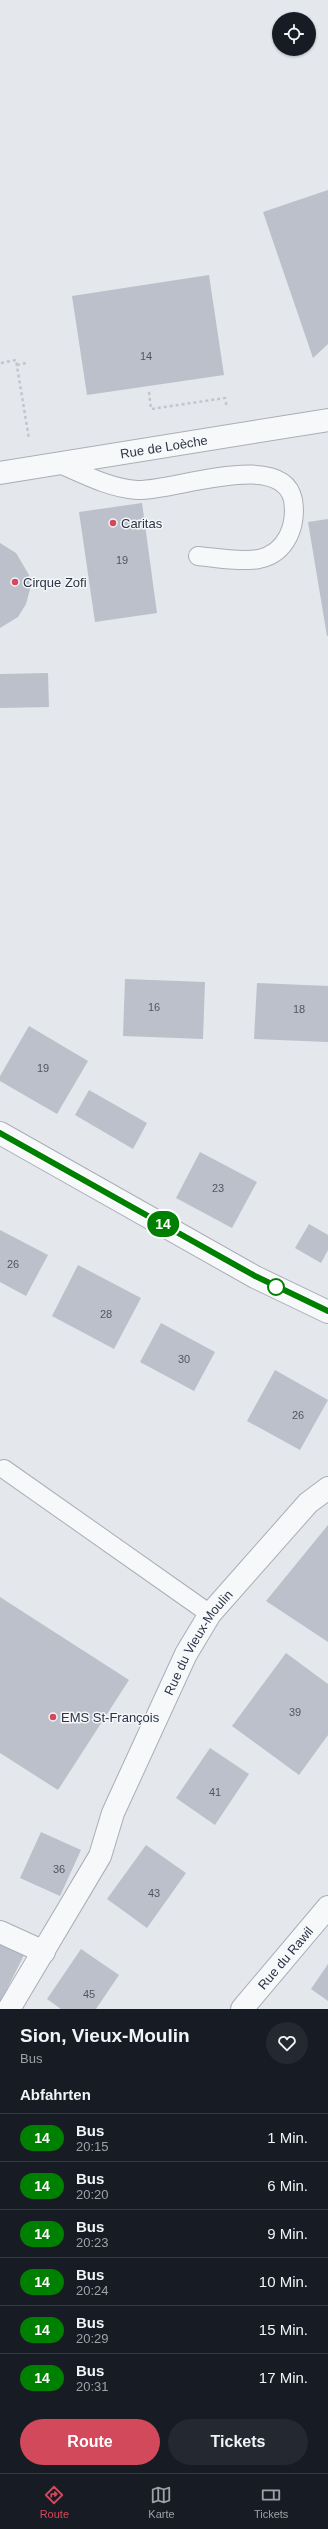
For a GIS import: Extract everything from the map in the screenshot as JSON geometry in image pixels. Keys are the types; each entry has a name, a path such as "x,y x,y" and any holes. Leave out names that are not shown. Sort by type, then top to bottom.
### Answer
{"street":[{"name":"Rue de Loèche","path":"0,473 328,420"},
{"path":"0,1133 255,1276 328,1312"},
{"name":"Rue du Vieux-Moulin","path":"9,2009 100,1856 113,1813 186,1654 210,1614 308,1503 328,1488"},
{"name":"Rue du Rawil","path":"242,2009 328,1906"},
{"path":"0,1932 44,1952"}],"lane":[{"path":"60,464 103,483 138,490 238,475 269,476 284,482 291,492 295,510 294,527 283,544 273,553 259,559 198,556"},
{"path":"4,1469 210,1614"}],"path":[{"path":"2,363 16,360 29,439"},
{"path":"16,365 26,363"},
{"path":"149,392 151,409 225,398 227,408"}],"building":[{"path":"328,190 328,344 313,358 263,212"},
{"path":"209,275 224,375 87,395 72,296"},
{"path":"142,503 157,613 95,622 79,512"},
{"path":"328,519 328,636 327,636 308,522"},
{"name":"Cirque Zofi","path":"0,543 16,553 29,575 30,589 26,604 18,617 0,628"},
{"path":"48,673 49,707 0,708 0,674"},
{"path":"125,979 205,982 203,1039 123,1036"},
{"path":"257,983 328,986 328,1042 254,1039"},
{"path":"29,1026 88,1061 57,1114 0,1081 0,1076"},
{"path":"89,1090 147,1123 133,1149 75,1115"},
{"path":"200,1152 257,1182 232,1228 176,1198"},
{"path":"309,1224 328,1235 328,1250 321,1263 295,1248"},
{"path":"0,1230 48,1255 26,1296 0,1282"},
{"path":"78,1265 141,1298 114,1349 52,1316"},
{"path":"161,1323 215,1352 194,1391 140,1362"},
{"path":"275,1370 328,1400 300,1450 247,1421"},
{"path":"328,1525 328,1642 266,1601"},
{"name":"EMS St-François","path":"0,1597 129,1680 58,1790 0,1753"},
{"path":"286,1653 328,1684 328,1735 299,1775 232,1726"},
{"path":"210,1748 249,1774 215,1825 176,1798"},
{"path":"41,1832 81,1850 60,1896 20,1878"},
{"path":"146,1845 186,1873 147,1928 107,1899"},
{"path":"0,1941 25,1953 0,2003"},
{"path":"81,1949 119,1975 96,2009 61,2009 47,1999"},
{"path":"328,1964 328,2001 311,1989"}],"bus line":[{"name":"14","path":"0,1133 255,1276 328,1311"}],"place":[{"name":"Caritas","path":"113,523"},
{"name":"Cirque Zofi","path":"15,582"},
{"name":"EMS St-François","path":"53,1717"}]}
